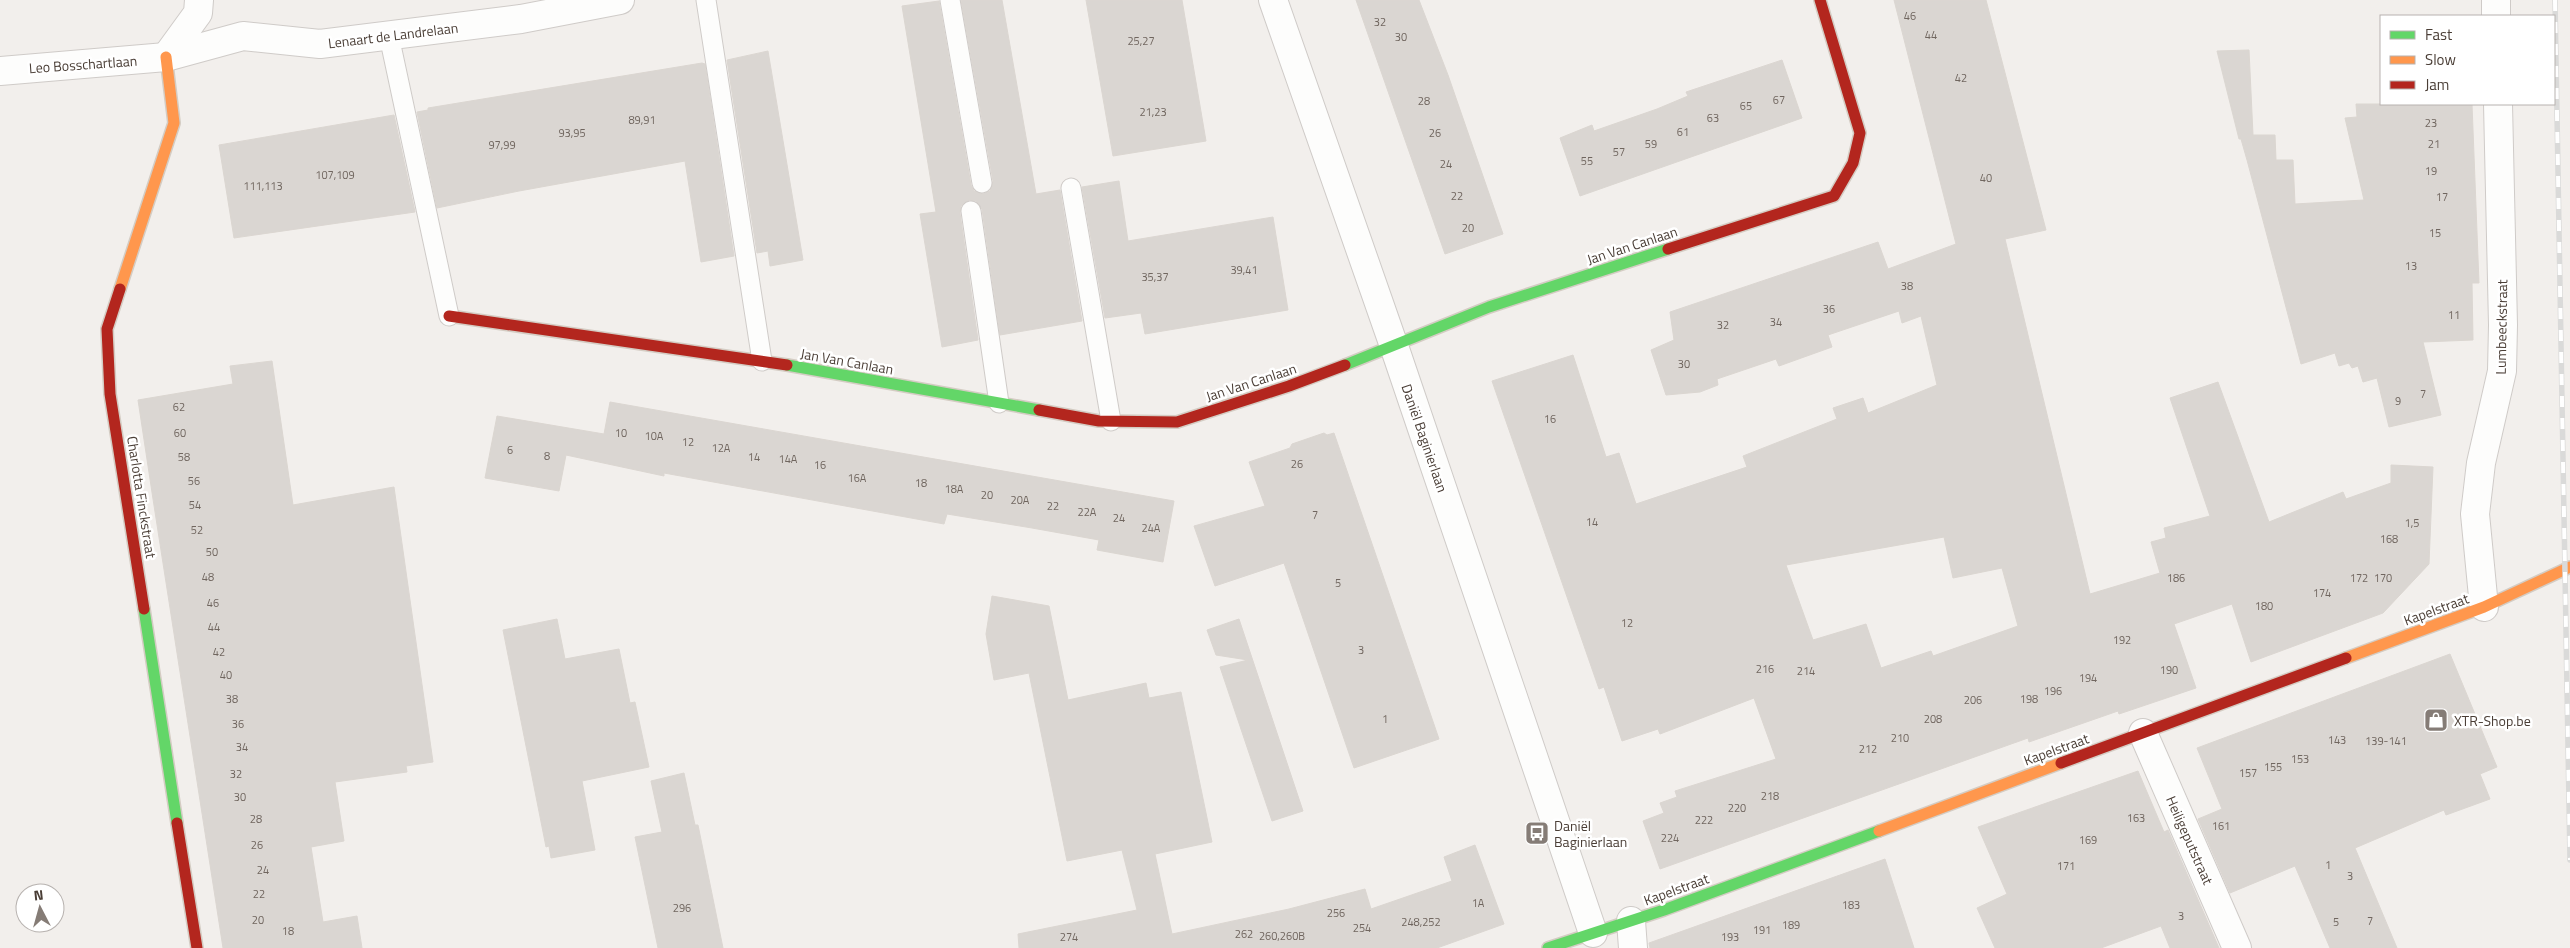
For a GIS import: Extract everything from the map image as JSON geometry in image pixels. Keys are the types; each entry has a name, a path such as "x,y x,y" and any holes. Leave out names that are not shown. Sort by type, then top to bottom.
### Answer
{"street":[{"path":"166,57 198,13 199,0"},
{"name":"Lenaart de Landrelaan","path":"166,57 243,36 320,44 389,36 518,10 620,0"},
{"name":"Daniël Baginierlaan","path":"1273,0 1394,346 1593,933"},
{"name":"Jan Van Canlaan","path":"448,316 762,361 1111,421 1177,422 1289,386 1489,307 1834,196 1853,163 1860,133 1820,0"},
{"path":"2496,0 2496,15"},
{"name":"Leo Bosschartlaan","path":"0,70 166,57"},
{"name":"Charlotta Finckstraat","path":"166,57 174,122 107,328 110,394 197,948"},
{"name":"Lumbeeckstraat","path":"2484,607 2475,514 2481,463 2502,371 2503,325 2498,105"},
{"name":"Kapelstraat","path":"1548,948 1631,921 2484,607 2570,567"},
{"name":"Heiligeputstraat","path":"2143,733 2237,948"},
{"path":"1631,921 1633,948"}],"lane":[{"path":"706,0 762,361"},
{"path":"950,0 982,183"},
{"path":"389,36 448,316"},
{"path":"1071,188 1111,421"},
{"path":"971,211 999,403"}],"building":[{"path":"961,0 1002,0 1036,194 1060,190 1082,321 1000,335 982,209 976,201 969,200 961,206 960,213 978,340 942,347 920,214 936,212 902,6 939,1 971,185 974,191 983,194 990,191 993,181"},
{"path":"1086,0 1182,0 1206,141 1113,156"},
{"path":"1356,0 1419,0 1448,75 1503,234 1445,254"},
{"path":"1894,0 1986,0 2046,230 2005,239 2090,594 2160,573 2151,542 2166,538 2164,528 2210,516 2170,398 2218,382 2269,522 2343,492 2346,499 2391,483 2391,465 2433,467 2429,564 2383,613 2251,662 2232,604 2174,624 2196,688 2119,714 2118,711 2029,742 2028,738 1660,869 1643,821 1664,813 1660,803 1677,797 1675,791 1776,759 1754,698 1660,734 1658,729 1622,741 1604,687 1599,689 1492,381 1573,355 1606,457 1619,453 1636,504 1747,467 1743,456 1837,419 1833,408 1863,398 1868,413 1937,385 1921,316 1902,323 1899,311 1828,335 1832,347 1779,366 1776,359 1717,379 1718,385 1700,392 1666,395 1651,350 1674,340 1670,312 1878,242 1888,269 1956,244","holes":["1944,537 1953,578 2002,568 2018,626 1933,656 1931,651 1881,668 1866,624 1813,640 1786,565"]},
{"path":"2249,50 2253,135 2275,135 2276,160 2293,160 2295,204 2364,200 2345,118 2357,117 2356,104 2472,105 2479,283 2472,283 2473,340 2423,342 2441,415 2389,427 2377,378 2363,382 2358,366 2352,368 2349,363 2339,366 2335,353 2301,364 2247,160 2241,139 2239,139 2217,51"},
{"path":"768,51 803,260 770,266 768,251 757,253 727,60"},
{"path":"1782,60 1802,118 1580,196 1560,138 1592,125 1594,131 1657,109 1688,96 1686,92"},
{"path":"705,64 734,256 701,262 685,161 437,208 417,112 428,110 428,108"},
{"path":"394,115 415,212 234,238 219,145"},
{"path":"1119,181 1128,241 1273,217 1288,310 1145,334 1141,313 1105,318 1082,187"},
{"path":"272,361 293,505 394,487 433,762 406,766 407,772 335,782 344,841 311,847 323,922 357,916 362,948 223,948 153,499 138,400 233,384 230,366"},
{"path":"610,402 1174,501 1163,562 1097,550 1099,540 947,514 944,524 664,473 664,476 566,455 559,491 485,478 497,416 604,434"},
{"path":"1324,433 1327,435 1334,433 1439,739 1354,768 1284,563 1215,586 1194,526 1265,506 1249,462 1290,448 1292,444"},
{"path":"992,596 1049,606 1068,700 1146,683 1149,698 1181,692 1212,842 1155,854 1172,934 1289,909 1365,889 1371,909 1452,881 1444,857 1475,845 1504,924 1437,948 1019,948 1018,934 1137,910 1122,850 1067,861 1029,673 994,680 986,634"},
{"path":"557,619 565,659 619,649 630,703 635,702 649,767 582,781 595,850 551,858 549,846 546,847 503,630"},
{"path":"1239,619 1303,811 1272,821 1220,667 1248,660 1216,655 1207,630"},
{"path":"2450,654 2497,767 2480,774 2490,799 2446,815 2444,810 2355,848 2397,948 2330,948 2295,866 2230,893 2198,819 2222,809 2197,748"},
{"path":"2138,771 2164,832 2168,830 2219,948 2170,948 2161,926 2101,948 1995,948 1977,908 2007,894 1978,827"},
{"path":"684,773 695,825 698,825 723,948 658,948 635,837 662,832 651,781"},
{"path":"1885,859 1914,948 1650,948 1649,943"}],"railway":[{"path":"2555,0 2570,860"}],"traffic: fast":[{"path":"1345,365 1489,307 1668,249"},
{"path":"787,365 1039,410"},
{"path":"144,609 177,823"},
{"path":"1548,948 1664,910 1879,831"}],"traffic: slow":[{"path":"120,289 174,123 166,57"},
{"path":"2346,658 2484,607 2570,567"},
{"path":"1879,831 2061,763"}],"traffic: jam":[{"path":"1668,249 1834,196 1853,163 1860,133 1820,0"},
{"path":"120,289 107,329 110,394 144,609"},
{"path":"449,316 787,365"},
{"path":"1039,410 1099,421 1177,422 1289,386 1345,365"},
{"path":"2061,763 2346,658"},
{"path":"177,823 197,948"}],"place":[{"name":"XTR-Shop.be","path":"2436,720"},
{"name":"Daniël Baginierlaan","path":"1537,833"}]}
